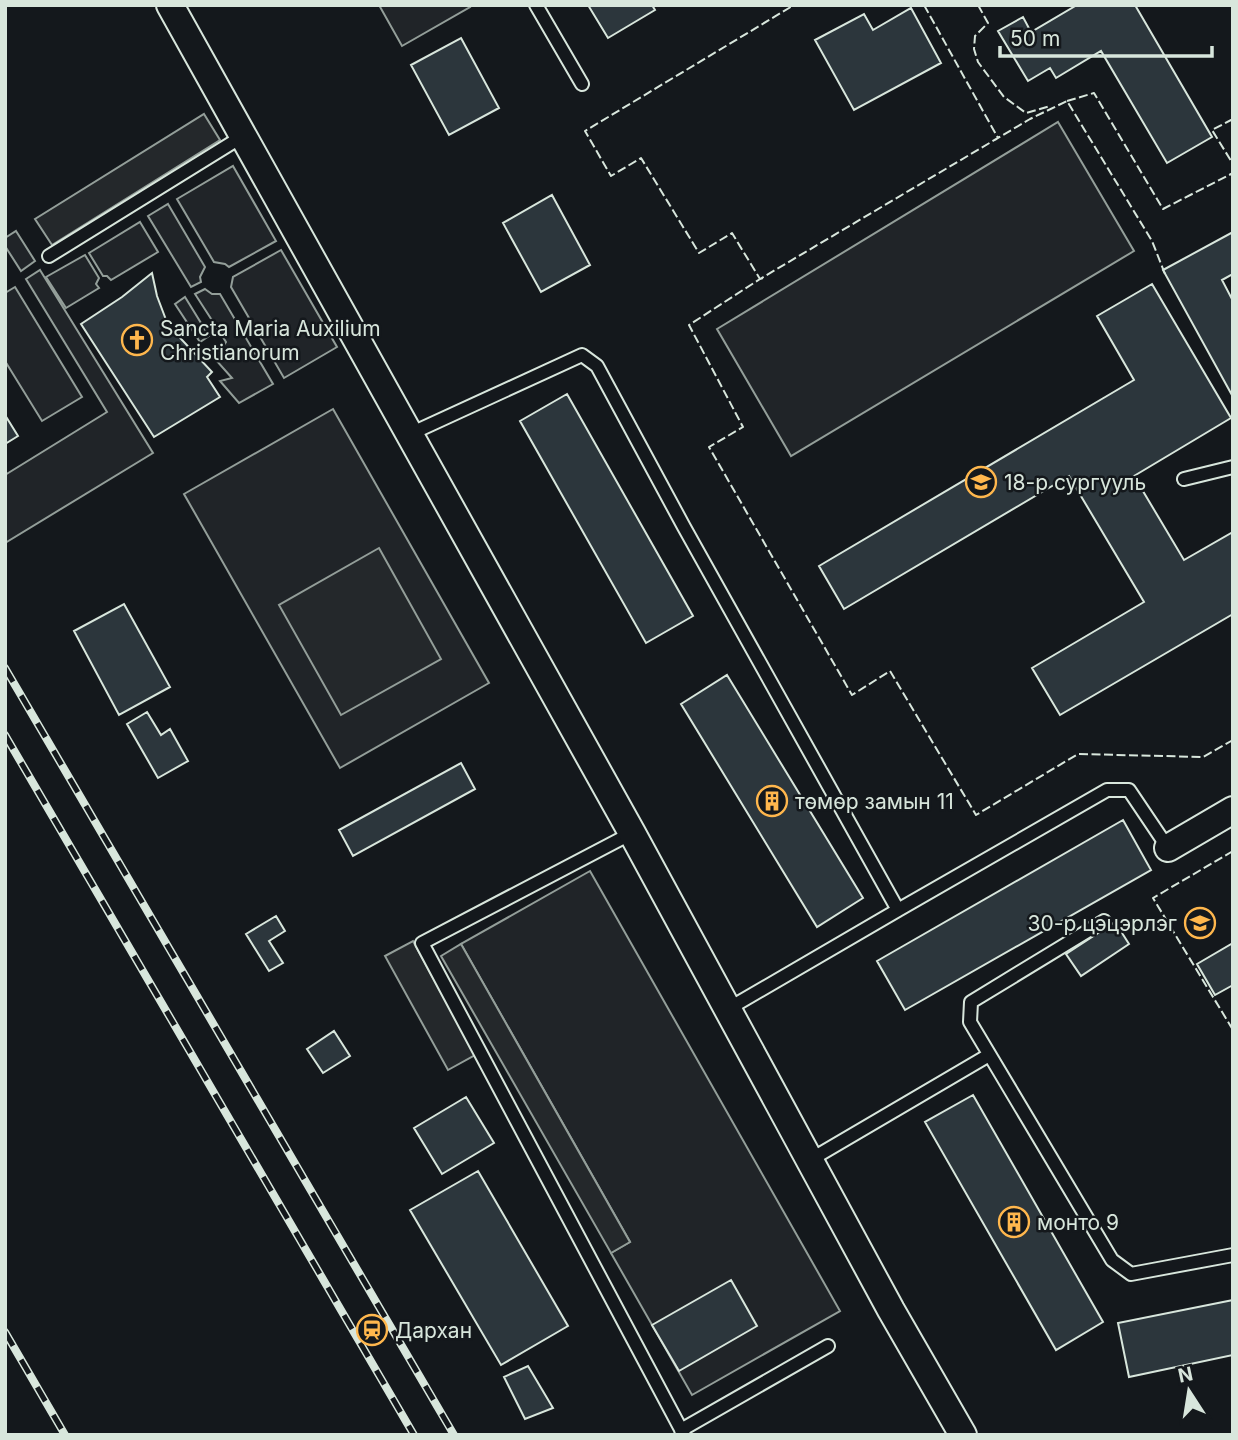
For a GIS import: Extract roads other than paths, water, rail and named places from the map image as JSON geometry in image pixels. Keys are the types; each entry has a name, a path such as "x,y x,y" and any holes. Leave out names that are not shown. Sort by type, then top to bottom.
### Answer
{"street":[{"path":"170,5 632,833 891,1310 963,1435"},
{"path":"1168,848 1233,810"}],"lane":[{"path":"536,5 582,84"},
{"path":"49,256 243,136"},
{"path":"410,434 582,355 597,366 898,910"},
{"path":"1184,480 1233,467"},
{"path":"728,1009 1107,790 1129,790 1168,848"},
{"path":"632,833 422,943 682,1433 828,1346"},
{"path":"1104,921 971,1002 970,1022 1112,1260 1131,1274 1233,1255"},
{"path":"810,1160 989,1055"}],"railway":[{"path":"5,668 454,1435"},
{"path":"5,735 414,1435"},
{"path":"5,1332 65,1435"}],"place":[{"name":"Sancta Maria Auxilium Christianorum","path":"137,340"},
{"name":"18-р сургууль","path":"981,482"},
{"name":"төмөр замын 11","path":"772,801"},
{"name":"30-р цэцэрлэг","path":"1200,923"},
{"name":"монто 9","path":"1014,1222"},
{"name":"Дархан","path":"372,1330"}]}
